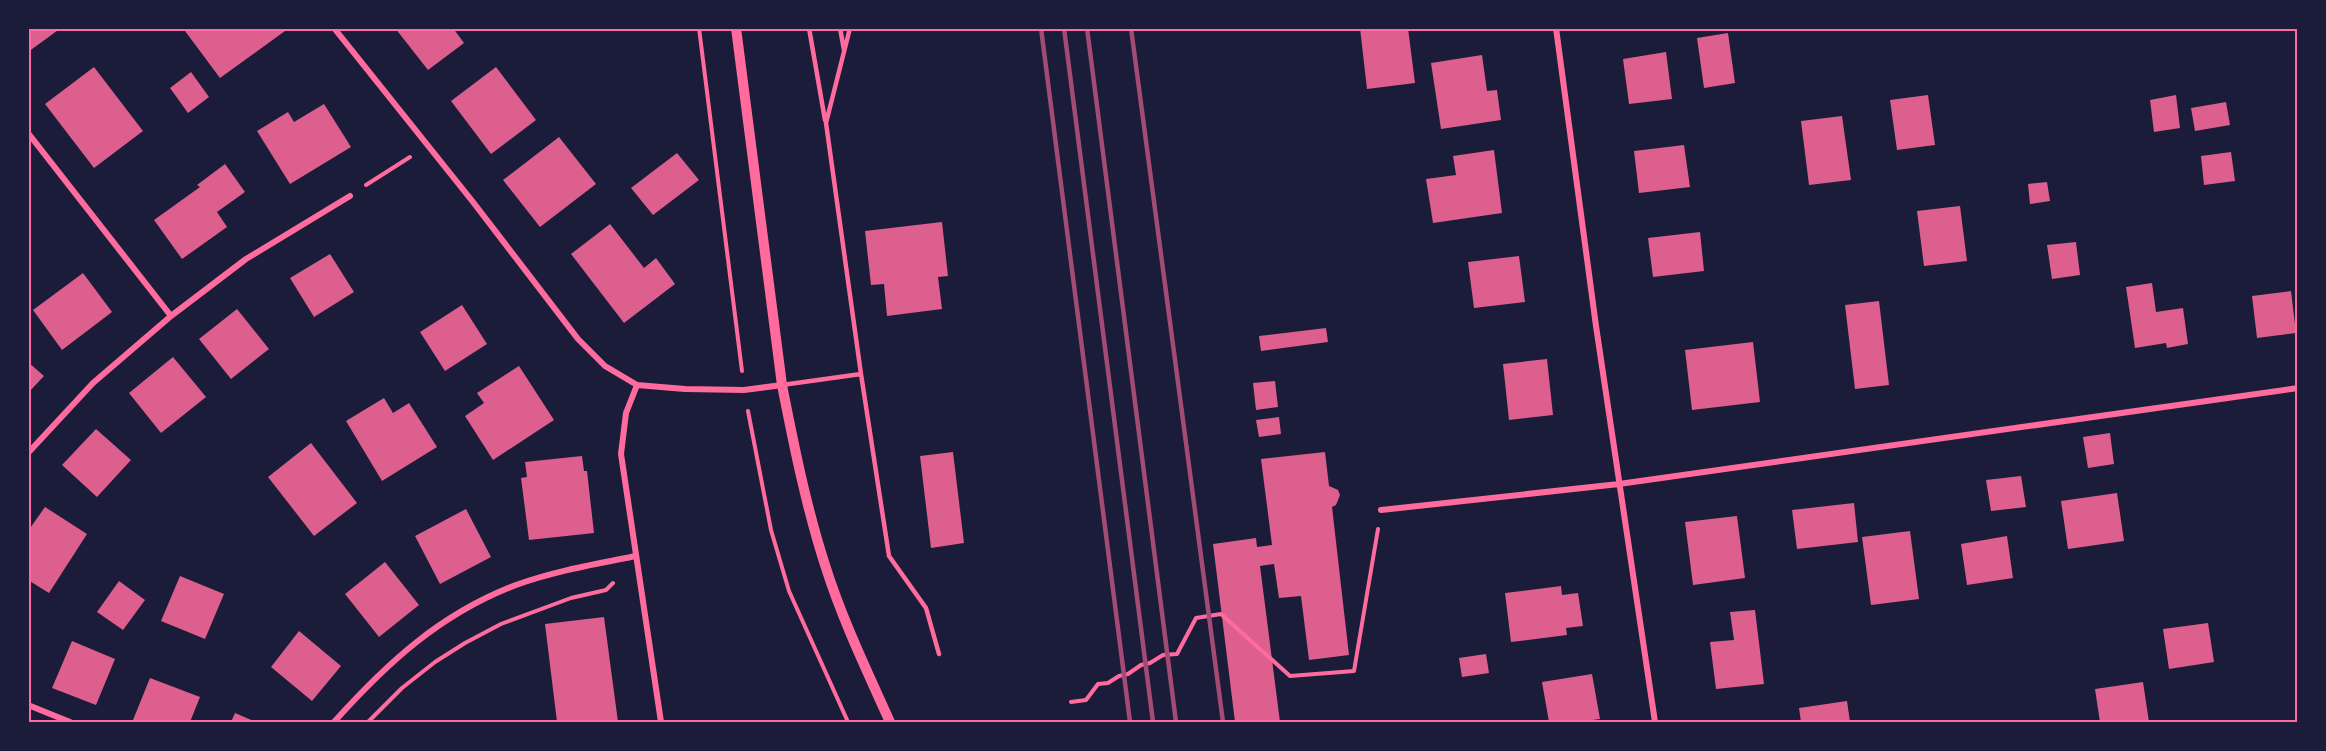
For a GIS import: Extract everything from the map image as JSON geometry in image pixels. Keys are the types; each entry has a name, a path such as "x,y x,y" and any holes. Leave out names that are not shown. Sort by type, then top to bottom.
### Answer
{"street":[{"path":"334,28 578,339 604,366 637,385 685,390 744,390 782,386"},
{"path":"736,28 782,386 806,498 825,566 847,624 890,723"},
{"path":"1556,28 1655,723"},
{"path":"28,133 171,316"},
{"path":"28,453 93,383 171,316 246,259 351,196"},
{"path":"637,385 626,413 621,454 662,723"},
{"path":"1381,510 1620,484 2298,388"},
{"path":"334,723 371,681 422,637 468,608 516,585 576,567 636,556"},
{"path":"28,705 70,723"}],"lane":[{"path":"809,28 826,123 889,556 926,608 939,654"},
{"path":"840,28 844,52"},
{"path":"826,123 850,28"},
{"path":"782,386 861,374"}],"path":[{"path":"699,28 744,390 771,530 789,591 848,723"},
{"path":"351,196 428,146"},
{"path":"1071,702 1086,700 1098,684 1108,683 1119,675 1128,674 1141,664 1150,663 1163,656 1177,654 1196,618 1221,614 1290,676 1354,671 1381,510"},
{"path":"368,723 402,687 455,649 501,624 571,598 606,590 636,556"}],"building":[{"path":"28,28 61,28 28,52"},
{"path":"189,28 283,28 285,31 220,78 185,31"},
{"path":"395,28 453,28 464,43 428,70"},
{"path":"1360,28 1408,28 1415,83 1367,89"},
{"path":"1728,33 1735,83 1704,88 1697,38"},
{"path":"1666,52 1672,99 1629,104 1623,59"},
{"path":"1482,55 1487,91 1497,90 1501,120 1441,129 1431,63"},
{"path":"94,67 143,131 94,168 45,104"},
{"path":"496,67 536,120 491,154 451,101"},
{"path":"191,72 209,97 188,113 170,88"},
{"path":"1928,95 1935,145 1897,150 1890,100"},
{"path":"2176,95 2180,128 2154,132 2150,100"},
{"path":"2226,102 2230,125 2195,131 2191,108"},
{"path":"324,104 351,147 290,184 257,131 288,112 294,122"},
{"path":"1842,116 1851,180 1809,185 1801,121"},
{"path":"559,137 596,184 540,227 503,180"},
{"path":"1684,145 1690,187 1639,193 1634,151"},
{"path":"1494,150 1502,213 1433,223 1426,179 1456,175 1453,156"},
{"path":"2231,152 2235,181 2204,185 2201,156"},
{"path":"677,153 699,180 653,215 631,188"},
{"path":"225,164 245,192 217,212 227,227 182,259 154,220 200,187 197,185"},
{"path":"2047,182 2050,201 2030,204 2028,184"},
{"path":"1960,206 1967,261 1924,266 1917,211"},
{"path":"942,222 948,276 938,277 942,309 887,316 884,284 871,285 865,231"},
{"path":"610,224 644,268 656,258 675,284 624,323 571,254"},
{"path":"1700,232 1704,271 1653,277 1648,238"},
{"path":"2076,242 2080,275 2052,279 2047,245"},
{"path":"330,254 354,292 314,317 290,278"},
{"path":"1519,256 1525,302 1474,308 1468,262"},
{"path":"83,273 112,312 62,350 33,310"},
{"path":"2152,283 2156,312 2183,308 2188,344 2167,348 2166,343 2135,348 2126,287"},
{"path":"2291,291 2296,333 2257,338 2252,296"},
{"path":"1879,301 1889,385 1855,389 1845,305"},
{"path":"462,305 487,344 445,371 420,332"},
{"path":"237,309 269,349 231,379 199,339"},
{"path":"1326,328 1328,342 1261,351 1259,336"},
{"path":"1753,342 1760,402 1692,410 1685,350"},
{"path":"173,357 206,397 161,433 129,393"},
{"path":"1547,359 1553,415 1509,420 1503,364"},
{"path":"28,362 44,376 28,393"},
{"path":"519,366 554,420 493,460 465,416 484,403 477,393"},
{"path":"1275,381 1278,407 1256,410 1253,383"},
{"path":"384,398 393,413 409,403 437,447 382,481 346,421"},
{"path":"1279,417 1281,434 1259,437 1256,420"},
{"path":"96,429 131,460 97,497 62,465"},
{"path":"2110,433 2114,464 2088,468 2083,437"},
{"path":"311,443 357,503 314,536 268,477"},
{"path":"953,452 964,543 931,548 920,456"},
{"path":"1325,452 1329,486 1338,490 1340,495 1336,505 1332,507 1349,655 1309,660 1301,596 1279,598 1274,564 1260,566 1280,722 1235,722 1213,544 1256,538 1257,547 1272,545 1261,459"},
{"path":"582,456 584,471 587,471 594,533 529,540 521,478 527,477 525,462"},
{"path":"2021,476 2026,507 1991,511 1986,480"},
{"path":"2117,493 2124,541 2068,549 2061,501"},
{"path":"1854,503 1858,542 1797,549 1792,510"},
{"path":"45,507 87,534 49,593 28,580 28,531"},
{"path":"466,509 491,557 440,584 415,536"},
{"path":"1737,516 1745,578 1693,585 1685,522"},
{"path":"1910,531 1919,599 1871,605 1862,537"},
{"path":"2007,536 2013,578 1967,585 1961,544"},
{"path":"385,562 419,605 379,637 345,594"},
{"path":"180,576 224,594 205,639 161,621"},
{"path":"119,581 145,600 123,630 97,612"},
{"path":"1561,586 1562,595 1578,593 1583,626 1566,628 1567,635 1511,642 1505,593"},
{"path":"1755,610 1764,684 1716,689 1710,642 1734,640 1730,612"},
{"path":"604,617 618,722 557,722 545,624"},
{"path":"2208,623 2214,662 2169,669 2163,629"},
{"path":"299,631 341,666 312,701 271,667"},
{"path":"72,641 115,659 96,705 52,688"},
{"path":"1486,654 1489,673 1462,677 1459,658"},
{"path":"1592,674 1600,719 1549,722 1542,682"},
{"path":"150,678 200,697 190,722 133,720"},
{"path":"2143,682 2149,722 2100,722 2095,689"},
{"path":"1847,701 1850,722 1801,722 1799,708"},
{"path":"235,713 256,722 231,722"}],"railway":[{"path":"1041,28 1130,722"},
{"path":"1064,28 1153,722"},
{"path":"1087,28 1176,722"},
{"path":"1131,28 1223,722"}]}
